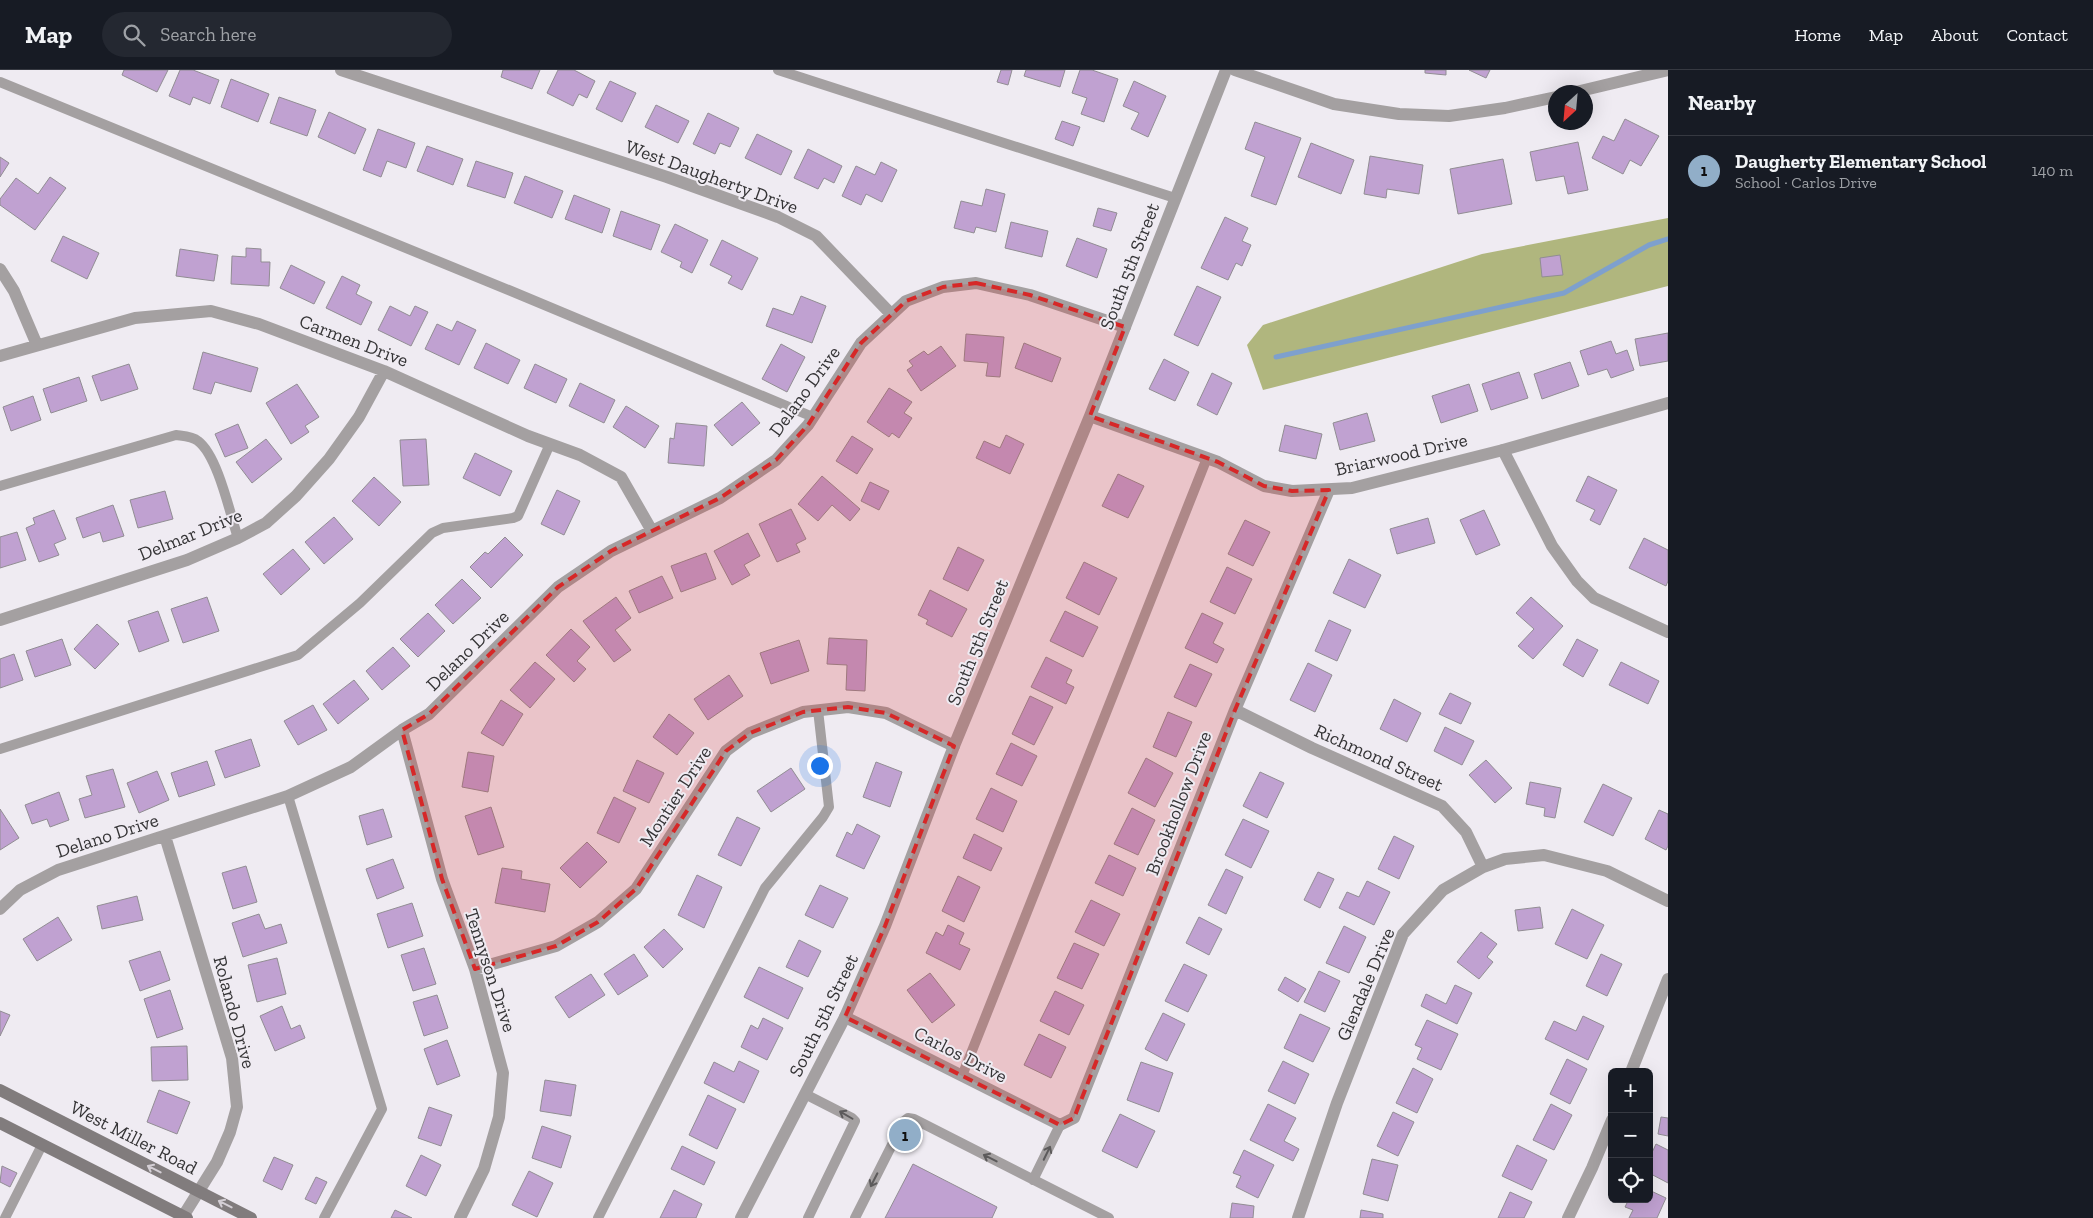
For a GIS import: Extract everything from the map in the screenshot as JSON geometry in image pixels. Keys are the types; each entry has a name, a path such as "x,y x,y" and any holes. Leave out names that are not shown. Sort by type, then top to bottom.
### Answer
{"main road":[{"name":"West Miller Road","path":"0,1090 251,1218"},
{"path":"0,1123 184,1217"}],"street":[{"name":"West Daugherty Drive","path":"342,70 667,177 778,217 816,236 890,314"},
{"name":"South 5th Street","path":"741,1218 845,1017 885,926 954,746 1090,416 1226,70"},
{"path":"1235,70 1334,104 1399,114 1449,116 1505,108 1548,99"},
{"path":"1593,88 1668,70"},
{"path":"0,269 14,291 37,345"},
{"path":"890,314 906,301 943,287 976,283 1030,295 1125,327"},
{"name":"Carmen Drive","path":"0,356 135,318 211,311 259,324 384,370 550,444 580,454 621,478 652,531"},
{"name":"Delano Drive","path":"0,909 20,890 58,870 288,796 351,767 402,730 429,714 558,587 611,551 720,498 776,460 813,418 862,343 890,314"},
{"name":"Delmar Drive","path":"0,620 187,560 238,538 266,523 296,496 328,459 359,417 384,370"},
{"name":"Briarwood Drive","path":"1090,416 1207,458 1264,486 1292,491 1352,488 1503,450 1668,403"},
{"path":"1503,450 1552,546 1577,581 1594,598 1668,632"},
{"name":"Brookhollow Drive","path":"1060,1125 1074,1118 1234,710 1329,490"},
{"name":"Montier Drive","path":"475,969 556,946 598,922 636,889 726,751 750,733 803,712 848,707 886,713 954,746"},
{"name":"Richmond Street","path":"1234,710 1312,748 1442,806 1466,832 1483,866"},
{"name":"Tennyson Drive","path":"402,730 442,879 475,969 503,1073 500,1117 484,1169 460,1218"},
{"name":"Rolando Drive","path":"165,836 232,1058 237,1107 230,1132 218,1162 198,1191 184,1217"},
{"name":"Glendale Drive","path":"1298,1218 1337,1103 1403,934 1443,890 1483,866 1505,859 1544,855 1607,871 1668,900"},
{"path":"1633,1068 1668,979"},
{"name":"Carlos Drive","path":"845,1017 1060,1125"},
{"path":"1568,1218 1608,1130"}],"lane":[{"path":"778,70 1175,198"},
{"path":"0,82 511,291 813,418"},
{"path":"0,486 176,435 185,436 196,439 212,458 238,538"},
{"path":"0,749 298,655 360,603 432,533 443,528 518,516 550,444"},
{"path":"962,1076 1207,458"},
{"path":"598,1218 765,888 829,807 818,710"},
{"path":"288,796 382,1109 324,1218"},
{"path":"805,1094 855,1121 808,1218"},
{"path":"855,1218 904,1121 908,1118 1108,1218"},
{"path":"1033,1180 1060,1125"},
{"path":"5,1218 42,1144"}],"highlighted area":[{"path":"976,283 1030,295 1125,327 1090,416 1218,462 1264,486 1292,491 1329,490 1235,710 1074,1118 1060,1125 845,1017 885,926 954,746 886,713 848,707 803,712 750,733 726,751 636,889 598,922 556,946 475,969 442,879 402,730 429,714 558,587 611,551 720,498 776,460 808,425 861,343 906,301 943,287"}],"green space":[{"path":"1668,218 1668,286 1263,390 1247,345 1263,325 1482,254"}],"building":[{"path":"124,70 168,70 157,92 122,75"},
{"path":"180,70 193,70 219,80 210,104 193,97 190,105 169,96"},
{"path":"503,70 540,70 532,89 501,77"},
{"path":"558,70 574,70 595,81 587,98 579,94 573,106 547,93"},
{"path":"1001,70 1012,70 1008,85 997,82"},
{"path":"1026,70 1065,70 1060,87 1024,76"},
{"path":"1080,70 1092,70 1118,79 1104,122 1081,114 1087,98 1072,93"},
{"path":"1425,70 1446,70 1446,75 1425,73"},
{"path":"1469,70 1490,70 1486,78"},
{"path":"231,79 269,94 258,122 221,107"},
{"path":"610,81 636,93 622,122 596,109"},
{"path":"1134,81 1166,96 1148,137 1131,129 1139,113 1123,106"},
{"path":"279,97 316,110 307,136 270,123"},
{"path":"656,105 689,121 678,143 645,127"},
{"path":"329,112 366,129 355,154 318,137"},
{"path":"708,113 739,128 730,147 720,143 715,154 693,144"},
{"path":"1625,119 1659,136 1641,166 1630,160 1623,174 1592,158 1603,136 1614,141"},
{"path":"1062,121 1080,127 1073,146 1055,139"},
{"path":"1255,122 1301,138 1276,205 1251,196 1265,157 1245,149"},
{"path":"378,129 415,143 406,168 387,161 381,177 363,170"},
{"path":"757,134 792,151 781,175 745,158"},
{"path":"1578,142 1588,190 1568,194 1564,176 1536,181 1530,152"},
{"path":"1311,143 1354,160 1341,194 1298,177"},
{"path":"427,146 463,159 453,185 417,171"},
{"path":"808,149 842,166 834,183 824,178 818,189 794,178"},
{"path":"1370,156 1423,165 1419,194 1387,189 1386,198 1364,194"},
{"path":"0,157 9,163 0,177"},
{"path":"1503,159 1512,204 1458,214 1450,169"},
{"path":"476,161 513,173 505,198 467,186"},
{"path":"881,162 897,170 882,202 866,194 861,205 842,196 856,166 875,175"},
{"path":"525,176 563,191 552,218 514,203"},
{"path":"50,177 66,188 35,230 0,205 0,199 16,178 38,194"},
{"path":"986,189 1005,194 996,232 976,227 974,233 954,228 961,201 982,206"},
{"path":"574,195 610,209 602,233 565,219"},
{"path":"1098,208 1117,213 1111,231 1093,226"},
{"path":"621,211 660,225 651,250 613,236"},
{"path":"1225,217 1248,228 1242,241 1251,245 1242,266 1236,263 1228,280 1201,268"},
{"path":"1011,222 1048,231 1042,257 1005,248"},
{"path":"675,224 708,240 692,273 680,267 682,262 661,252"},
{"path":"63,236 99,253 87,279 51,261"},
{"path":"1077,238 1107,249 1097,278 1066,266"},
{"path":"722,240 758,258 742,290 728,283 732,276 710,265"},
{"path":"246,248 261,249 261,262 270,262 269,286 231,284 232,256 246,257"},
{"path":"180,249 218,255 214,281 176,276"},
{"path":"1560,255 1563,275 1542,277 1540,258"},
{"path":"291,265 325,282 314,304 280,288"},
{"path":"342,276 360,285 356,294 372,302 361,325 326,308"},
{"path":"1197,286 1221,297 1198,346 1174,335"},
{"path":"801,296 826,306 812,343 766,326 773,308 793,315"},
{"path":"390,306 410,316 415,306 428,312 411,346 378,330"},
{"path":"457,321 476,330 459,365 425,349 437,324 452,331"},
{"path":"1668,333 1668,361 1640,366 1635,339"},
{"path":"966,334 1004,337 1000,377 986,376 988,363 964,361"},
{"path":"1611,341 1616,354 1627,350 1634,370 1611,378 1607,369 1588,375 1580,351"},
{"path":"486,343 520,360 508,384 474,368"},
{"path":"1024,343 1061,358 1052,382 1015,368"},
{"path":"781,344 805,357 787,392 762,379"},
{"path":"941,346 956,366 921,391 907,370 913,366 909,361 924,351 928,355"},
{"path":"203,352 258,368 251,392 215,382 211,394 193,389"},
{"path":"1164,359 1189,372 1175,401 1149,389"},
{"path":"1570,362 1579,386 1542,399 1534,374"},
{"path":"129,364 138,389 101,401 92,376"},
{"path":"535,364 567,379 556,403 524,388"},
{"path":"1519,372 1528,398 1491,410 1482,384"},
{"path":"1212,373 1232,383 1217,415 1197,405"},
{"path":"79,377 87,401 51,413 43,389"},
{"path":"580,383 615,400 604,423 569,406"},
{"path":"297,384 319,417 305,426 309,432 291,444 266,403"},
{"path":"1469,384 1478,411 1441,423 1432,396"},
{"path":"889,388 912,402 904,413 912,418 899,438 892,433 889,437 867,422"},
{"path":"33,396 41,420 11,431 3,407"},
{"path":"742,402 760,423 732,446 714,425"},
{"path":"626,406 659,426 645,448 613,427"},
{"path":"1367,413 1375,441 1340,450 1333,423"},
{"path":"676,423 707,426 704,466 668,463 670,438 674,439"},
{"path":"238,424 248,448 225,457 215,434"},
{"path":"1285,425 1322,434 1316,459 1279,451"},
{"path":"1006,435 1024,444 1010,474 976,458 984,441 1000,448"},
{"path":"852,436 873,449 857,474 836,461"},
{"path":"266,439 282,459 252,483 236,462"},
{"path":"426,439 429,485 403,486 400,440"},
{"path":"475,453 512,471 500,496 463,478"},
{"path":"1118,474 1144,486 1128,518 1102,506"},
{"path":"822,476 860,509 850,521 832,505 818,521 798,504"},
{"path":"1588,476 1617,490 1600,525 1590,520 1595,510 1576,501"},
{"path":"374,477 401,502 379,526 352,501"},
{"path":"870,482 889,491 879,510 861,501"},
{"path":"557,490 580,501 564,535 541,524"},
{"path":"165,491 173,519 138,528 130,500"},
{"path":"113,505 124,536 103,542 100,532 83,538 76,518"},
{"path":"791,509 806,539 796,544 800,552 777,562 759,524"},
{"path":"54,510 66,539 54,544 59,555 39,562 26,528 35,524 33,518"},
{"path":"1484,510 1500,545 1476,555 1460,520"},
{"path":"334,517 353,539 324,564 305,542"},
{"path":"1428,518 1435,543 1397,554 1390,529"},
{"path":"1245,520 1270,532 1253,566 1228,554"},
{"path":"17,532 26,560 0,568 0,537"},
{"path":"748,533 760,556 744,565 750,575 732,585 714,551"},
{"path":"505,537 523,555 491,588 470,567 485,552 488,554"},
{"path":"1644,538 1668,550 1668,581 1666,586 1629,568"},
{"path":"958,547 984,560 968,591 943,579"},
{"path":"293,549 310,569 281,595 263,574"},
{"path":"706,553 716,579 681,592 671,566"},
{"path":"1349,559 1381,575 1365,608 1333,593"},
{"path":"1084,562 1117,578 1099,615 1066,598"},
{"path":"1227,567 1252,579 1235,614 1210,602"},
{"path":"662,576 673,598 639,613 629,591"},
{"path":"462,579 481,598 453,624 435,605"},
{"path":"930,590 967,609 952,637 926,624 928,620 918,615"},
{"path":"207,597 219,631 183,643 171,609"},
{"path":"616,597 631,618 615,630 631,650 614,662 583,621"},
{"path":"1531,597 1563,626 1533,659 1518,646 1534,629 1516,613"},
{"path":"158,611 169,641 139,652 128,621"},
{"path":"1065,611 1098,627 1083,657 1050,641"},
{"path":"428,613 445,631 418,657 400,639"},
{"path":"1202,613 1223,623 1213,643 1224,649 1217,663 1185,648"},
{"path":"1329,620 1351,630 1337,661 1315,651"},
{"path":"97,624 119,644 95,669 74,649"},
{"path":"571,629 590,647 577,661 586,669 574,682 546,655"},
{"path":"829,638 867,640 865,691 846,690 847,665 827,664"},
{"path":"62,639 71,665 35,677 26,651"},
{"path":"1577,639 1598,650 1583,677 1563,665"},
{"path":"799,640 809,671 771,684 760,653"},
{"path":"393,647 410,666 382,690 366,671"},
{"path":"14,654 23,680 0,688 0,659"},
{"path":"1046,657 1072,670 1066,683 1074,687 1066,704 1031,687"},
{"path":"535,662 555,679 530,708 510,690"},
{"path":"1621,662 1659,681 1648,704 1609,685"},
{"path":"1308,663 1332,675 1315,712 1290,700"},
{"path":"1190,664 1212,674 1196,707 1174,697"},
{"path":"729,675 743,696 708,720 694,699"},
{"path":"354,680 369,699 338,724 323,704"},
{"path":"1450,693 1471,703 1461,724 1439,714"},
{"path":"1030,696 1053,707 1034,745 1012,734"},
{"path":"1394,699 1421,713 1407,742 1380,729"},
{"path":"501,700 523,714 503,746 481,733"},
{"path":"313,705 327,730 298,745 284,721"},
{"path":"1168,712 1192,722 1176,757 1153,747"},
{"path":"669,714 694,733 677,755 653,737"},
{"path":"1445,727 1474,741 1462,765 1434,751"},
{"path":"251,739 260,766 225,778 215,751"},
{"path":"1011,743 1037,756 1022,786 996,774"},
{"path":"468,752 494,756 488,792 462,787"},
{"path":"1146,758 1173,773 1155,807 1128,793"},
{"path":"637,760 664,773 649,803 623,791"},
{"path":"1486,760 1512,788 1495,803 1469,775"},
{"path":"207,761 215,785 179,797 171,773"},
{"path":"876,762 902,772 890,807 863,797"},
{"path":"791,768 805,789 771,812 757,791"},
{"path":"113,769 125,807 85,818 79,799 92,795 86,776"},
{"path":"157,771 169,800 139,813 127,783"},
{"path":"1260,772 1284,783 1267,818 1243,806"},
{"path":"1530,782 1561,788 1555,818 1544,816 1545,808 1526,804"},
{"path":"1603,784 1632,798 1613,836 1584,822"},
{"path":"991,788 1017,801 1003,832 976,819"},
{"path":"59,792 69,820 50,827 47,819 32,824 25,805"},
{"path":"614,797 636,808 619,843 597,833"},
{"path":"491,807 504,847 478,855 465,816"},
{"path":"1132,808 1155,820 1138,855 1114,844"},
{"path":"0,809 19,838 0,850"},
{"path":"383,809 392,837 367,845 359,816"},
{"path":"1659,810 1668,814 1668,846 1666,850 1645,839"},
{"path":"737,817 760,828 741,866 718,855"},
{"path":"1243,819 1269,831 1251,868 1225,855"},
{"path":"857,824 880,836 864,869 836,856 847,832 852,835"},
{"path":"974,834 1002,848 991,871 963,858"},
{"path":"1394,836 1414,846 1399,879 1378,869"},
{"path":"587,842 607,862 580,888 560,868"},
{"path":"1109,855 1136,868 1123,896 1095,883"},
{"path":"393,859 404,888 377,899 366,869"},
{"path":"246,866 257,902 233,909 222,873"},
{"path":"502,868 522,871 521,879 550,884 545,912 495,903"},
{"path":"1226,869 1243,877 1226,914 1208,905"},
{"path":"1318,872 1334,879 1320,908 1304,900"},
{"path":"697,875 722,887 704,928 678,915"},
{"path":"958,876 980,887 964,922 942,911"},
{"path":"1367,881 1390,892 1374,925 1339,908 1347,892 1359,897"},
{"path":"820,885 848,898 833,928 805,915"},
{"path":"137,896 143,920 102,929 97,906"},
{"path":"1091,900 1120,914 1104,946 1075,932"},
{"path":"412,903 423,936 388,948 377,914"},
{"path":"1540,907 1543,928 1518,931 1515,910"},
{"path":"1572,909 1604,925 1587,959 1555,944"},
{"path":"259,914 265,929 281,924 287,943 243,957 232,923"},
{"path":"58,917 72,940 37,961 23,939"},
{"path":"1199,917 1222,929 1209,955 1186,943"},
{"path":"948,925 964,933 959,944 970,949 960,970 926,953 936,932 943,936"},
{"path":"1344,926 1366,937 1349,973 1326,963"},
{"path":"664,929 683,949 663,968 644,947"},
{"path":"1481,932 1497,944 1487,957 1493,962 1479,979 1457,962"},
{"path":"799,940 821,951 808,977 786,967"},
{"path":"1074,943 1099,954 1082,989 1057,978"},
{"path":"424,948 436,984 413,991 401,955"},
{"path":"160,951 170,980 140,991 129,961"},
{"path":"634,954 648,976 618,995 604,974"},
{"path":"1601,954 1622,964 1607,996 1586,986"},
{"path":"277,958 286,994 257,1002 248,965"},
{"path":"1184,964 1207,975 1188,1012 1165,1001"},
{"path":"759,967 803,988 788,1019 744,997"},
{"path":"1319,971 1340,981 1325,1012 1304,1002"},
{"path":"930,973 955,1005 932,1023 907,990"},
{"path":"591,974 605,995 569,1018 555,997"},
{"path":"1285,977 1306,989 1298,1002 1278,990"},
{"path":"1455,985 1472,993 1457,1024 1421,1006 1426,994 1446,1004"},
{"path":"170,990 183,1029 157,1038 144,999"},
{"path":"1055,991 1084,1005 1069,1035 1040,1021"},
{"path":"437,995 448,1028 424,1036 413,1002"},
{"path":"282,1006 291,1029 300,1025 305,1038 275,1051 260,1016"},
{"path":"0,1011 10,1015 0,1036"},
{"path":"1163,1013 1185,1024 1167,1061 1145,1049"},
{"path":"1300,1014 1330,1028 1313,1062 1284,1048"},
{"path":"1583,1016 1604,1026 1588,1060 1545,1039 1554,1021 1576,1031"},
{"path":"763,1018 783,1028 767,1060 741,1047 751,1025 758,1029"},
{"path":"1427,1020 1458,1034 1441,1070 1417,1059 1422,1048 1415,1045"},
{"path":"1039,1034 1066,1047 1051,1078 1024,1065"},
{"path":"447,1040 460,1076 437,1085 424,1049"},
{"path":"187,1046 188,1080 152,1081 151,1047"},
{"path":"1567,1059 1587,1069 1570,1104 1550,1094"},
{"path":"739,1061 759,1071 744,1103 704,1083 714,1062 734,1072"},
{"path":"1283,1061 1309,1074 1295,1104 1268,1091"},
{"path":"1141,1062 1173,1073 1159,1112 1127,1100"},
{"path":"1413,1068 1433,1079 1417,1113 1396,1103"},
{"path":"545,1080 576,1085 571,1116 540,1111"},
{"path":"159,1090 190,1102 177,1134 147,1122"},
{"path":"708,1095 736,1109 717,1149 689,1135"},
{"path":"1268,1104 1296,1118 1284,1141 1299,1149 1293,1161 1250,1140"},
{"path":"1551,1104 1572,1115 1554,1150 1533,1140"},
{"path":"429,1107 452,1115 441,1146 418,1138"},
{"path":"1393,1112 1414,1122 1398,1156 1377,1146"},
{"path":"1120,1114 1155,1131 1137,1168 1102,1151"},
{"path":"1661,1117 1668,1118 1668,1136 1658,1134"},
{"path":"542,1126 571,1136 561,1168 532,1158"},
{"path":"1656,1144 1668,1150 1668,1183 1653,1175 1653,1150"},
{"path":"1517,1145 1547,1160 1532,1190 1502,1176"},
{"path":"682,1146 715,1162 704,1185 671,1169"},
{"path":"1244,1150 1274,1165 1258,1198 1236,1187 1241,1176 1233,1173"},
{"path":"421,1155 441,1165 426,1196 406,1186"},
{"path":"274,1157 293,1165 282,1190 263,1181"},
{"path":"1372,1159 1398,1165 1388,1201 1363,1194"},
{"path":"913,1164 997,1207 992,1218 885,1218"},
{"path":"2,1166 17,1173 10,1187 0,1182"},
{"path":"529,1171 553,1183 537,1217 512,1205"},
{"path":"316,1177 327,1182 316,1204 305,1199"},
{"path":"674,1190 702,1204 696,1218 660,1218"},
{"path":"1510,1192 1532,1202 1524,1218 1498,1218"},
{"path":"1653,1192 1666,1198 1657,1218 1629,1218 1633,1210 1625,1207 1627,1203 1653,1203"},
{"path":"1232,1203 1254,1206 1253,1218 1230,1218"},
{"path":"395,1210 412,1218 391,1218"},
{"path":"1361,1210 1383,1214 1383,1218 1360,1218"}],"waterway":[{"path":"1276,357 1564,293 1649,245 1668,239"}],"place":[{"name":"Daugherty Elementary School","path":"905,1135"}]}
